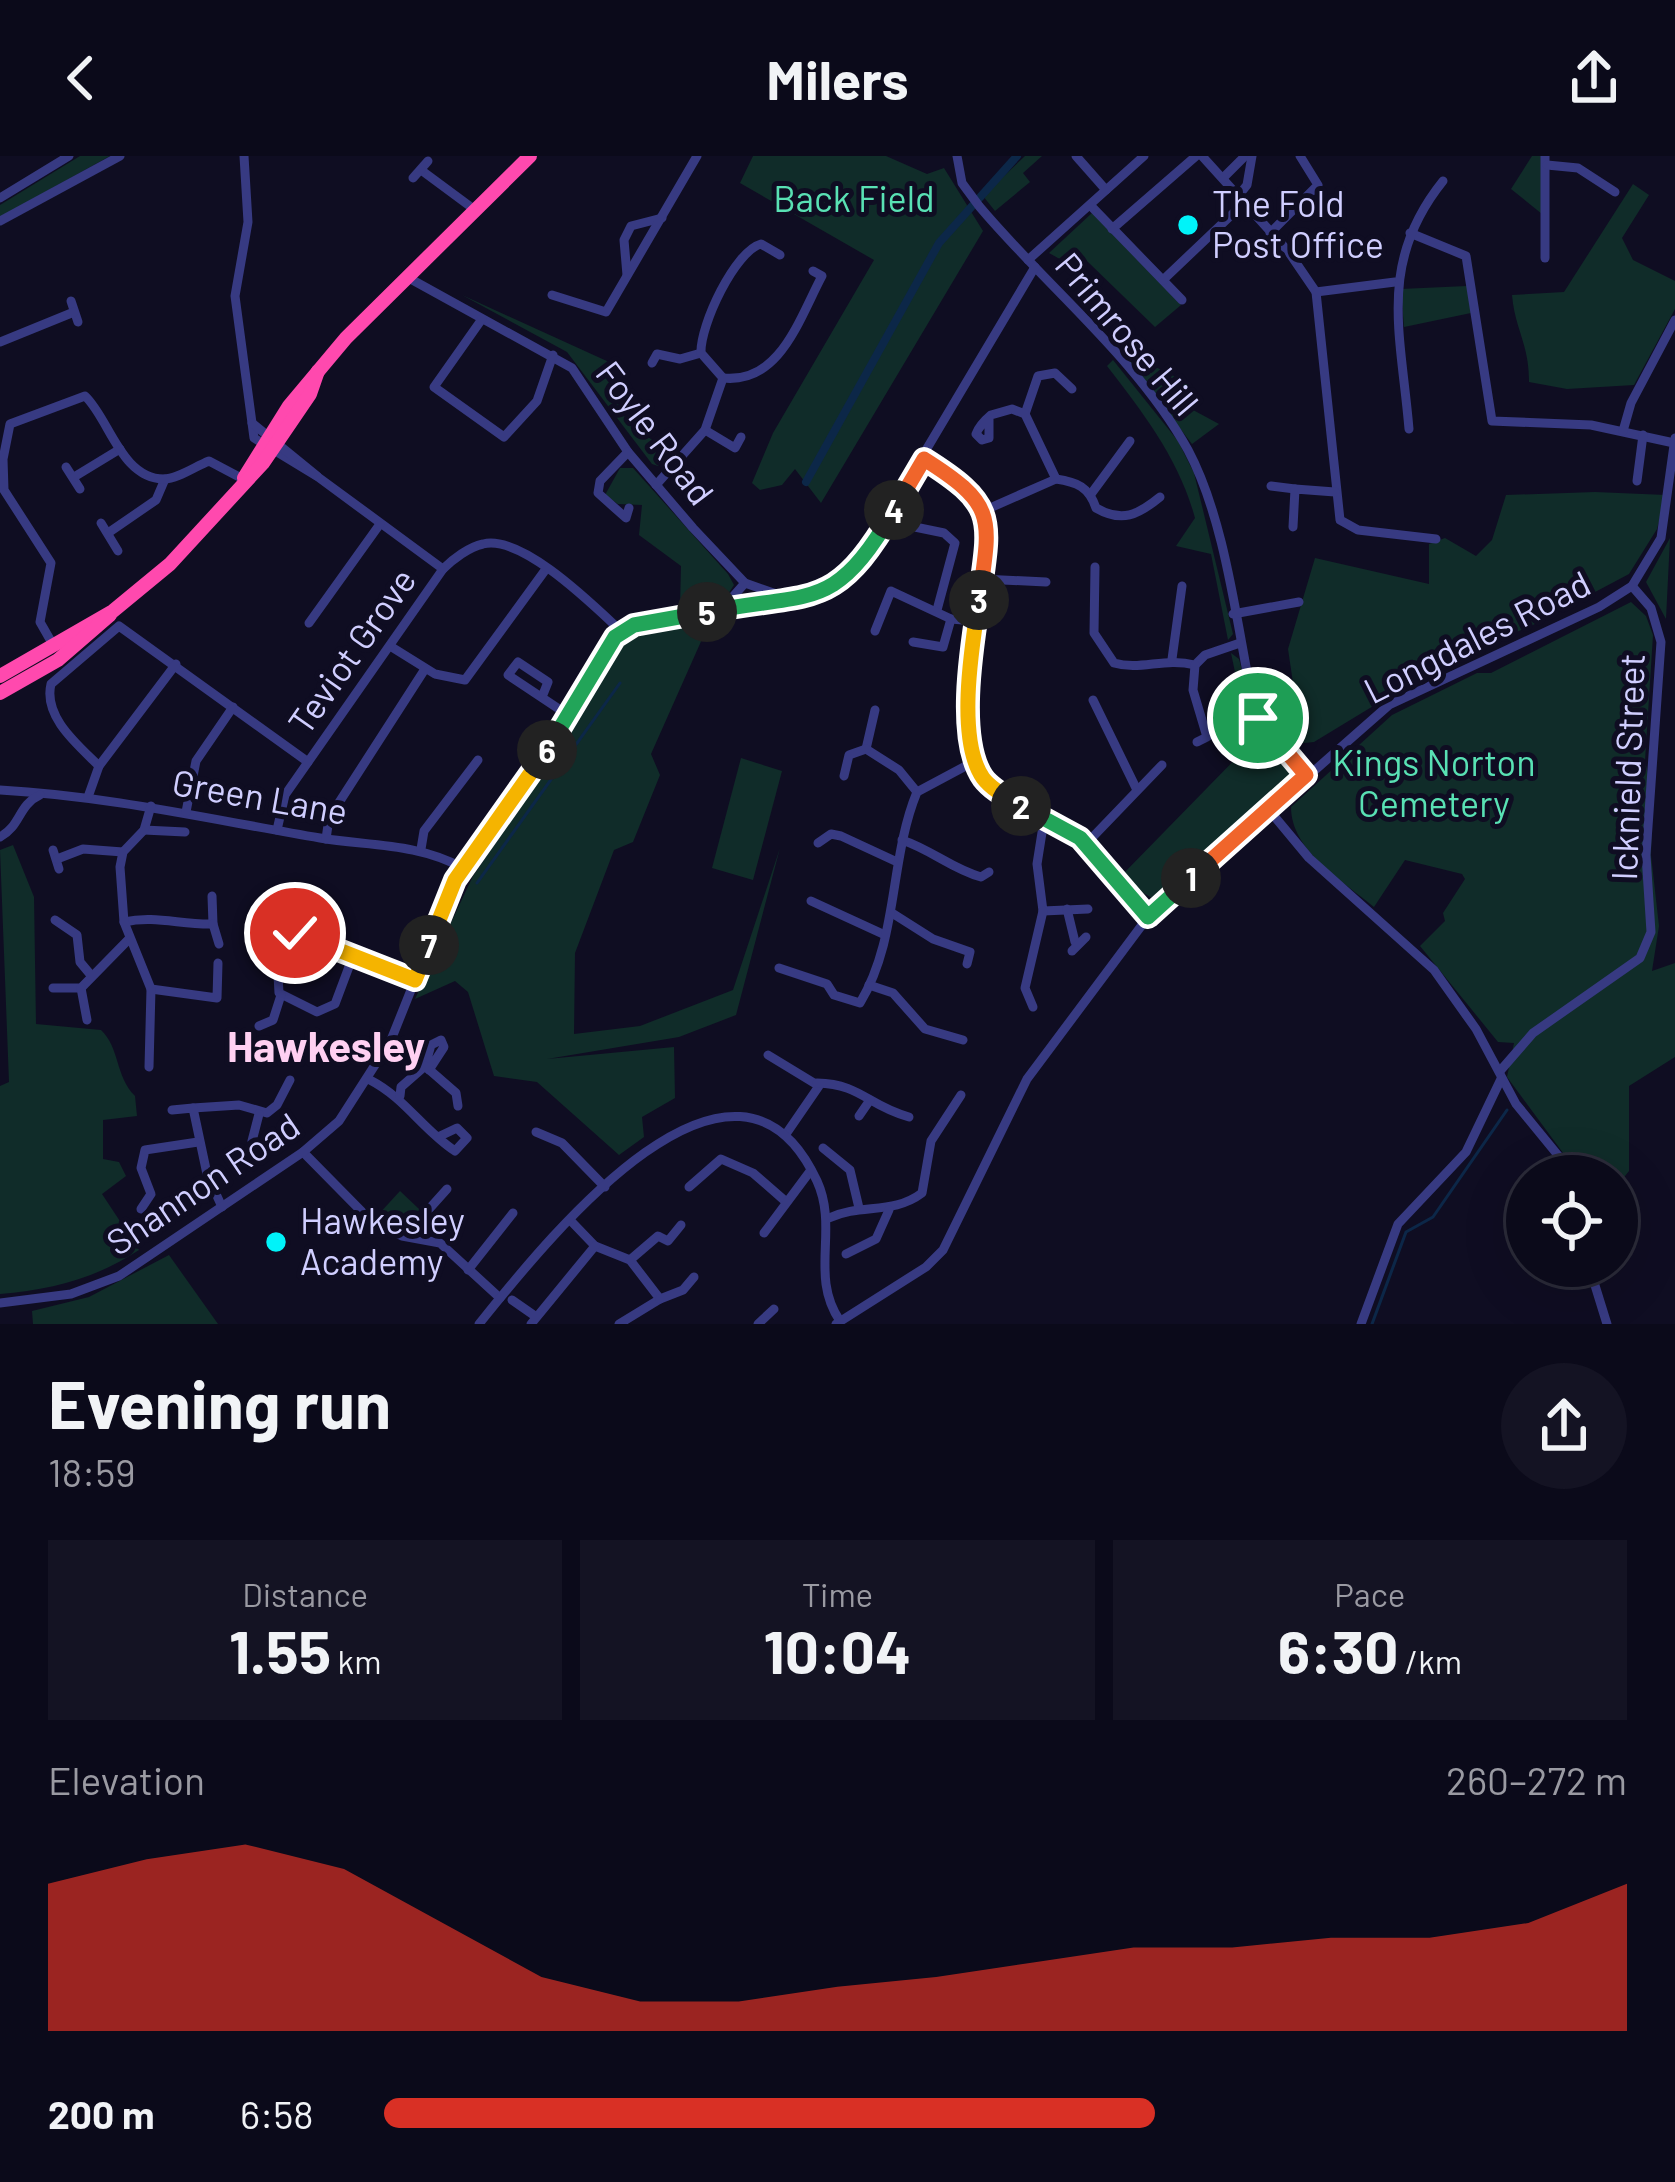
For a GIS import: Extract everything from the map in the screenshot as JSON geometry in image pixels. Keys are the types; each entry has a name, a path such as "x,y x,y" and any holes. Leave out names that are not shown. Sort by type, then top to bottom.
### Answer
{"highway":[{"path":"0,676 113,611 170,565 269,445 318,371 530,156"},
{"path":"0,693 63,641"}],"street":[{"path":"0,220 120,156"},
{"path":"244,156 248,222 235,296 252,424 269,445 443,569"},
{"path":"552,295 606,312 702,156"},
{"name":"Primrose Hill","path":"957,156 968,190 979,206 1159,408 1190,454 1208,498 1258,718 1306,775"},
{"path":"1076,156 1106,190"},
{"path":"622,632 660,618 815,594 851,575 924,459 1032,263 1144,156"},
{"path":"1112,229 1198,156 1223,178 1316,292 1340,520 1351,527 1436,538"},
{"path":"1223,178 1248,156"},
{"path":"1163,280 1242,199 1248,156"},
{"path":"1270,233 1318,185 1300,156"},
{"path":"2,194 62,158"},
{"path":"1545,258 1546,160 1578,168 1616,193"},
{"path":"421,170 475,210"},
{"path":"1409,429 1395,282 1410,233 1443,182"},
{"path":"1091,206 1182,301"},
{"path":"627,275 624,239 631,226 662,218"},
{"path":"1410,233 1466,256 1492,421 1623,431 1674,440 1661,538 1632,586"},
{"path":"746,234 781,255"},
{"path":"757,243 705,320 701,353 723,378 751,378 766,371 822,277 813,271"},
{"name":"Foyle Road","path":"407,277 553,356 581,379 628,452 745,583 786,597"},
{"path":"1316,292 1395,282"},
{"path":"0,342 74,312"},
{"path":"482,319 434,387 506,437 537,401 553,356"},
{"path":"1623,431 1631,403 1675,320"},
{"path":"652,363 657,354 680,359 701,353"},
{"path":"1025,414 1038,376 1055,373 1072,389"},
{"path":"656,484 705,430 723,378"},
{"path":"63,641 40,622 51,563 4,490 3,459 10,424 81,397 91,400 120,449 136,466 165,479"},
{"path":"989,417 1012,409 1025,414 1056,479"},
{"path":"705,430 746,455"},
{"path":"1637,481 1643,435"},
{"path":"735,448 741,437"},
{"path":"1091,494 1130,441"},
{"path":"80,489 69,472 120,449"},
{"path":"628,452 600,481 598,493 626,518 629,508"},
{"path":"924,459 973,492 983,511 969,737 975,761 997,791 1086,844 1148,917"},
{"path":"118,551 104,528 156,500 165,479 209,461 243,479"},
{"path":"983,511 1056,479 1077,482 1091,494 1096,508 1118,517 1139,514 1160,497"},
{"path":"1271,486 1335,491"},
{"path":"1293,527 1294,489"},
{"path":"309,623 380,524"},
{"path":"910,526 944,533 955,543"},
{"path":"955,543 970,540"},
{"path":"938,610 955,543"},
{"name":"Teviot Grove","path":"277,830 285,795 443,569 472,548 512,545 622,632"},
{"path":"1095,567 1094,633 1107,658 1138,666 1172,659 1195,665"},
{"path":"390,646 425,669 455,682 464,680 546,569"},
{"path":"982,579 1046,582"},
{"path":"1078,582 1094,583"},
{"path":"722,609 745,583"},
{"path":"1172,659 1182,586"},
{"name":"Longdales Road","path":"838,1323 926,1267 943,1250 1027,1079 1148,917 1389,705 1599,608 1632,586"},
{"name":"Icknield Street","path":"1361,1324 1398,1224 1466,1152 1514,1050 1580,996 1640,958 1651,932 1646,855 1661,642 1651,608 1632,586"},
{"path":"875,631 891,591 951,619 975,621"},
{"path":"751,606 762,592"},
{"path":"732,600 751,606"},
{"path":"1233,614 1299,602"},
{"path":"913,642 943,647 951,619"},
{"path":"99,766 67,735 49,694 51,684 119,626 308,762"},
{"name":"Shannon Road","path":"0,1303 71,1294 119,1276 303,1153 339,1121 370,1080 463,868 622,632"},
{"path":"1197,742 1207,737 1193,690 1195,665 1205,655 1240,643"},
{"path":"88,797 99,766 176,664"},
{"path":"326,839 329,818 425,669"},
{"path":"542,697 568,715"},
{"path":"1093,700 1136,788"},
{"path":"185,812 196,761 233,707"},
{"path":"866,749 875,710"},
{"path":"840,768 853,752 866,749 898,770 917,792"},
{"path":"421,849 424,831 478,760"},
{"path":"779,968 827,984 834,995 860,1003 892,914 895,861 917,792 975,761"},
{"path":"1086,844 1162,765"},
{"path":"0,790 20,812"},
{"name":"Green Lane","path":"0,790 88,797 326,839 421,849 463,868"},
{"path":"0,837 15,828 20,812 44,792"},
{"path":"149,1066 151,989 124,922 123,852 144,830 151,806"},
{"path":"1269,810 1331,879 1417,949 1560,1155"},
{"path":"1033,1007 1025,988 1043,911 1037,864 1044,820"},
{"path":"144,830 185,832"},
{"path":"818,843 831,834 841,836 895,861"},
{"path":"902,840 939,854 959,871 981,878 989,872"},
{"path":"56,860 83,849 123,852"},
{"path":"832,908 838,893"},
{"path":"212,896 219,944"},
{"path":"811,901 885,935"},
{"path":"1067,909 1078,943"},
{"path":"1043,911 1088,909"},
{"path":"892,914 970,952 967,964"},
{"path":"124,922 151,917 171,923 213,924"},
{"path":"55,920 77,935 80,962 90,974"},
{"path":"267,922 415,980"},
{"path":"259,1026 273,1019 280,995 276,939 281,928"},
{"path":"86,1020 81,988 129,939"},
{"path":"280,995 316,1012 328,1011 353,956"},
{"path":"151,989 217,998 218,963"},
{"path":"869,985 893,993 925,1029 951,1030 963,1040"},
{"path":"52,988 81,988"},
{"path":"1484,1043 1514,1050"},
{"path":"768,1055 817,1083 850,1085 870,1100 909,1117"},
{"path":"400,1096 401,1088 427,1068 456,1093 458,1106"},
{"path":"172,1110 239,1105 259,1114 278,1105 290,1080"},
{"path":"370,1080 400,1096 438,1137"},
{"path":"786,1134 818,1093 817,1083"},
{"path":"829,1217 859,1208 889,1210 922,1192 931,1141 961,1095"},
{"path":"860,1116 870,1100"},
{"path":"193,1108 197,1142 222,1207"},
{"path":"255,1153 252,1141 259,1114"},
{"path":"479,1324 506,1299 571,1220 644,1150 715,1119 757,1118 786,1134 811,1170 829,1217 823,1290 838,1323"},
{"path":"536,1132 562,1143 605,1187"},
{"path":"141,1209 151,1194 141,1168 145,1150 197,1142"},
{"path":"823,1148 850,1170 859,1208"},
{"path":"303,1153 370,1220 383,1229 440,1243 533,1320 595,1246"},
{"path":"688,1187 721,1160 753,1173 784,1199"},
{"path":"764,1233 784,1199 811,1170"},
{"path":"421,1238 421,1218 447,1189"},
{"path":"846,1255 876,1239 889,1210"},
{"path":"468,1270 513,1213"},
{"path":"571,1220 595,1246 629,1261 660,1300"},
{"path":"629,1261 648,1239 658,1236 668,1241 681,1225"},
{"path":"619,1324 660,1300 686,1294 694,1277"},
{"path":"1596,1287 1607,1324"},
{"path":"758,1324 774,1309"}],"green space":[{"path":"80,156 110,156 0,217 0,205"},
{"name":"Back Field","path":"753,156 886,156 927,174 944,168 983,231 821,503 795,469 782,485 760,490 752,483 773,433 874,260 740,183"},
{"path":"1025,156 1042,156 1023,173 1030,182 995,211 983,196"},
{"path":"1532,156 1541,156 1542,214 1511,189"},
{"path":"1633,184 1649,195 1622,238 1633,260 1675,281 1675,309 1634,385 1567,389 1529,382 1512,295 1564,292"},
{"path":"1092,213 1181,305 1155,327 1086,260 1073,256 1067,263 1049,253"},
{"path":"1467,286 1471,313 1404,327 1401,289"},
{"path":"462,295 609,362 634,405 632,428 675,453 658,466 652,464 567,352"},
{"path":"1119,349 1188,383 1182,404 1219,424 1192,444"},
{"path":"1113,360 1178,441 1194,473 1233,634 1228,640 1211,554 1176,546 1195,518 1180,476 1107,366"},
{"path":"620,468 633,468 728,574 734,585 724,600 680,609 681,566 639,535 642,505 618,504 605,495"},
{"path":"1506,495 1666,495 1657,529 1629,574 1531,626 1449,660 1314,742 1295,744 1265,709 1296,703 1288,649 1315,558 1429,584 1429,544 1445,538 1476,556 1492,540"},
{"path":"1670,538 1666,619 1646,582"},
{"name":"Kings Norton Cemetery","path":"1631,602 1646,616 1653,635 1645,761 1653,797 1651,855 1659,926 1652,971 1675,963 1675,1057 1629,1086 1629,1155 1565,1155 1507,1077 1514,1043 1498,1042 1420,946 1445,921 1443,913 1465,879 1462,874 1405,860 1374,907 1309,851 1293,823 1291,807 1392,715 1477,673 1491,673"},
{"path":"711,619 651,754 660,775 633,842 614,850 575,953 574,1034 640,1026 733,990 780,848 736,1015 679,1037 547,1059 674,1047 675,1098 642,1117 644,1137 619,1155 537,1082 494,1076 468,992 455,981 415,999 473,876 589,704 610,655 636,631"},
{"path":"1231,653 1239,659 1256,724 1294,770 1293,778 1152,898 1133,887 1124,873 1250,744"},
{"path":"741,758 782,771 753,880 712,868"},
{"path":"13,845 34,897 36,1024 101,1030 135,1096 137,1116 103,1120 103,1159 119,1162 126,1176 102,1194 139,1250 73,1281 0,1294 0,1086 9,1082 0,850"},
{"path":"400,1191 419,1209 413,1228 378,1215"},
{"path":"169,1255 218,1324 33,1324 32,1311 89,1297"}],"waterway":[{"path":"806,482 939,243 1017,156"},
{"path":"477,883 620,683"},
{"path":"1372,1324 1406,1232 1433,1217 1507,1110"}],"place":[{"name":"The Fold Post Office","path":"1188,225"},
{"name":"Hawkesley Academy","path":"276,1242"}],"district":[{"name":"Hawkesley","path":"326,1047"}],"route":[{"path":"295,933 415,980 455,880 536,770 615,637 634,625 660,618 815,594 838,584 862,563 924,459 973,492 986,524 971,660 969,737 975,761 997,791 1080,838 1148,917 1306,775 1258,718"}]}
